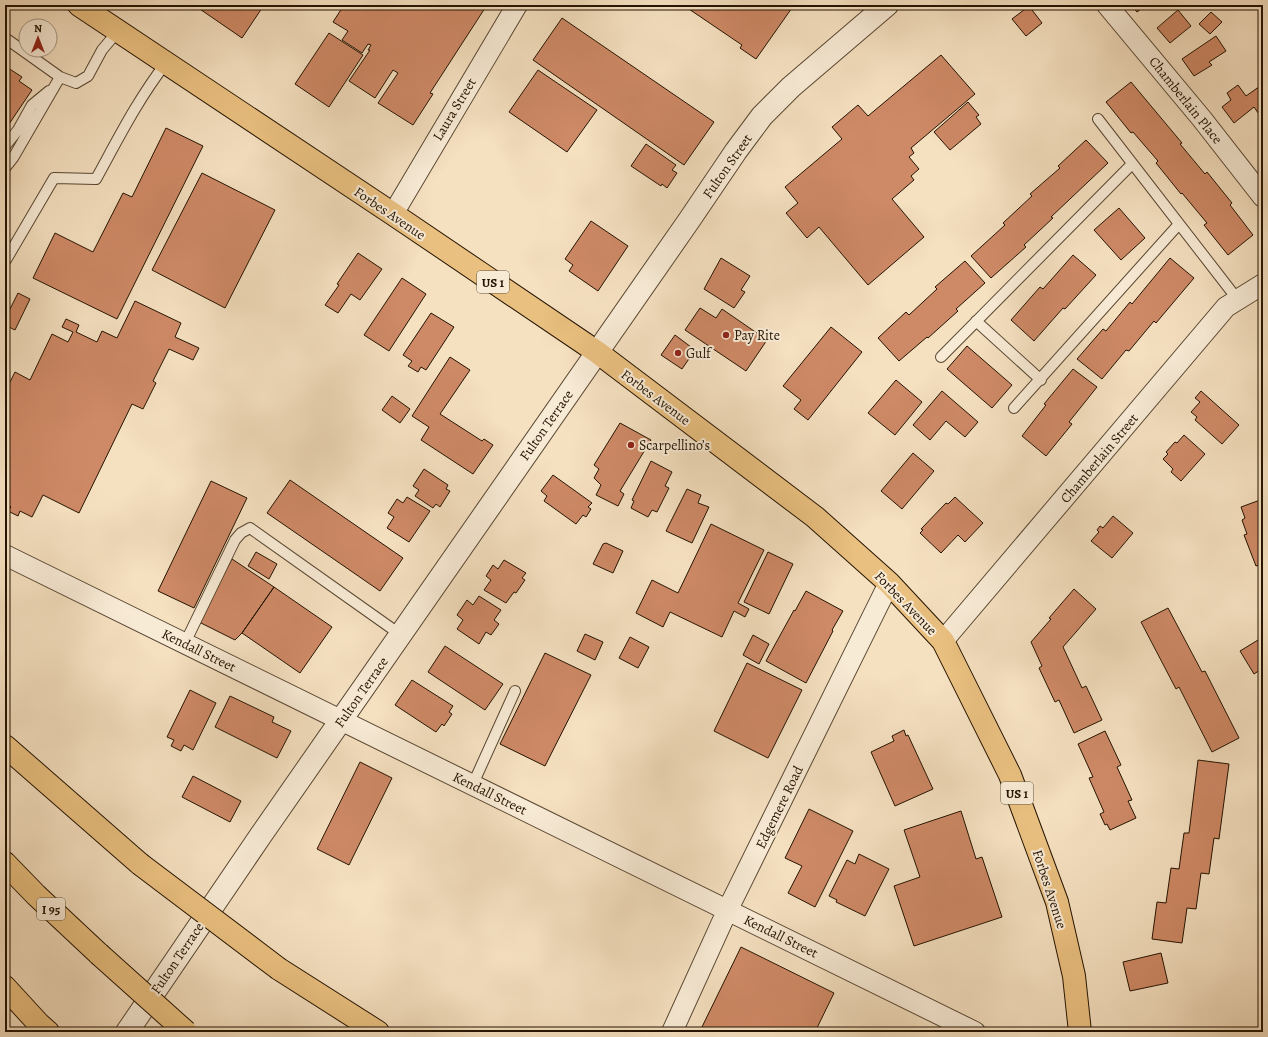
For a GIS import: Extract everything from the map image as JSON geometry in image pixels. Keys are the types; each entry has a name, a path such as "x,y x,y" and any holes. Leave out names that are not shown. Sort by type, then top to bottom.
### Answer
{"main road":[{"name":"Forbes Avenue","path":"79,5 597,352 815,517 889,583 943,641 1010,775 1057,902 1074,976 1080,1032"},
{"path":"5,746 140,864 279,969 378,1032"},
{"name":"I 95","path":"5,862 36,895 186,1032"},
{"path":"5,986 44,1029"}],"street":[{"name":"Laura Street","path":"393,214 517,5"},
{"name":"Fulton Street","path":"597,352 736,151 762,116 791,87 887,5"},
{"name":"Chamberlain Place","path":"1107,5 1202,119 1263,197"},
{"name":"Chamberlain Street","path":"943,641 1226,307 1263,284"},
{"name":"Fulton Terrace","path":"127,1032 182,949 597,352"},
{"name":"Kendall Street","path":"5,555 728,909 975,1032"},
{"name":"Edgemere Road","path":"672,1032 728,909 889,583"}],"lane":[{"path":"6,38 60,77 76,83 88,76 102,50 118,31"},
{"path":"6,260 54,178 96,179 140,99 166,63"},
{"path":"5,168 13,158 60,77"},
{"path":"5,146 18,130 32,104 55,87"},
{"path":"1098,119 1238,300"},
{"path":"940,357 1132,164"},
{"path":"1014,408 1041,380 1179,224"},
{"path":"976,321 1041,380"},
{"path":"184,643 235,540 240,533 250,528 401,635"},
{"path":"473,784 516,692"}],"building":[{"path":"194,5 264,5 242,38"},
{"path":"344,5 487,5 430,93 433,94 413,125 378,103 398,73 393,70 375,98 349,81 370,50 368,50 371,45 368,44 362,53 342,40 348,31 333,22"},
{"path":"683,5 794,5 756,59 740,48 742,45"},
{"path":"1131,5 1148,5 1137,12"},
{"path":"1029,6 1042,23 1026,36 1012,19"},
{"path":"1178,10 1191,26 1170,43 1157,28"},
{"path":"1211,12 1222,22 1210,34 1199,24"},
{"path":"562,18 714,122 684,165 533,60"},
{"path":"329,33 363,55 329,107 295,84"},
{"path":"1216,36 1226,51 1209,62 1212,65 1194,76 1182,59"},
{"path":"941,55 975,94 911,148 914,153 909,157 919,169 911,176 914,180 892,199 924,237 868,285 819,227 807,238 786,213 798,203 785,187 842,139 832,127 858,105 868,116"},
{"path":"5,66 22,77 19,81 32,90 5,130"},
{"path":"538,70 597,110 567,152 509,112"},
{"path":"1131,82 1182,143 1180,144 1205,174 1207,172 1232,203 1230,205 1253,235 1228,255 1204,225 1207,223 1156,163 1158,161 1133,132 1131,133 1106,102"},
{"path":"1263,84 1263,120 1254,107 1234,123 1222,107 1231,100 1227,93 1238,85 1246,96"},
{"path":"968,102 979,115 976,117 981,124 950,150 934,132"},
{"path":"166,128 203,146 117,319 33,278 55,233 93,252 123,193 132,197"},
{"path":"1086,140 1108,163 1051,217 1053,218 1024,245 1026,247 991,278 971,256 1005,225 1003,223 1032,196 1030,194 1060,168 1058,166"},
{"path":"646,144 676,165 672,170 677,173 667,188 662,184 661,186 631,166"},
{"path":"202,173 275,210 225,308 152,270"},
{"path":"1119,208 1145,238 1121,260 1094,230"},
{"path":"591,221 628,246 598,291 569,271 573,265 565,259"},
{"path":"358,253 382,269 360,300 351,294 338,313 325,305"},
{"path":"1073,255 1096,275 1065,309 1063,308 1034,341 1011,320 1040,287 1043,289"},
{"path":"721,258 750,276 741,290 745,292 734,308 704,289"},
{"path":"1170,258 1194,278 1156,323 1154,321 1129,351 1126,350 1102,379 1077,359 1103,329 1106,331 1130,302 1132,304"},
{"path":"965,261 985,283 956,309 958,311 928,338 927,337 899,361 878,338 906,312 909,315 937,289 935,287"},
{"path":"402,278 426,294 389,351 364,335"},
{"path":"18,293 30,299 15,330 5,325 5,319"},
{"path":"135,301 181,323 175,337 199,348 193,360 169,349 153,381 156,383 143,409 132,404 79,513 43,495 32,517 20,511 18,516 8,511 11,507 8,505 6,509 5,508 5,392 15,372 30,380 52,334 68,342 73,332 62,327 66,319 79,325 76,332 97,342 102,331 117,338"},
{"name":"Pay Rite","path":"700,308 716,318 722,309 767,340 746,371 685,330"},
{"path":"431,313 454,327 426,370 421,367 418,372 408,366 412,361 403,355"},
{"path":"831,327 862,352 808,420 794,409 801,400 783,386"},
{"name":"Gulf","path":"675,335 695,350 682,369 661,355"},
{"path":"967,346 1012,385 992,408 947,369"},
{"path":"450,357 470,370 440,414 482,441 484,439 493,445 473,474 421,440 429,427 412,416"},
{"path":"1263,367 1263,377 1258,372"},
{"path":"1073,369 1097,387 1069,422 1072,424 1046,456 1022,436 1046,405 1044,404"},
{"path":"896,380 922,402 895,435 868,413"},
{"path":"942,391 978,422 965,437 946,421 930,440 913,425"},
{"path":"1201,391 1239,425 1222,444 1195,420 1197,417 1191,412 1200,402 1195,398"},
{"path":"392,396 410,409 400,423 382,410"},
{"path":"620,423 651,440 620,491 624,494 618,506 596,495 601,485 594,478 599,469 594,465"},
{"path":"1184,435 1205,454 1181,481 1171,472 1173,469 1163,459 1168,454 1166,452"},
{"path":"913,453 934,471 902,509 881,491"},
{"path":"651,461 672,472 665,486 669,488 657,512 652,510 648,517 631,508 634,501 632,500"},
{"path":"424,469 448,485 446,489 450,491 440,507 436,504 433,508 415,496 419,490 413,486"},
{"path":"553,475 592,503 588,507 591,509 586,517 583,515 576,524 544,501 547,496 541,491"},
{"path":"290,480 403,558 380,591 267,513"},
{"path":"211,481 247,498 194,608 158,591"},
{"path":"687,489 701,495 698,503 709,507 692,543 666,531"},
{"path":"407,497 430,511 409,542 387,528 394,517 388,513 397,499 403,503"},
{"path":"955,497 983,523 965,542 958,535 941,553 920,533 923,530 921,529 946,503 948,504"},
{"path":"1263,499 1263,584 1259,574 1262,573 1259,565 1256,566 1244,535 1247,534 1242,520 1245,518 1241,507"},
{"path":"1113,516 1133,533 1112,558 1091,541 1099,532 1097,530 1100,526 1103,528"},
{"path":"711,524 764,550 738,603 749,609 745,617 734,611 722,637 670,612 663,627 636,613 652,580 678,593"},
{"path":"606,543 623,551 613,573 593,564 603,544"},
{"path":"256,552 277,564 269,579 248,566"},
{"path":"768,552 793,564 769,614 744,602"},
{"path":"232,559 274,587 242,633 235,640 199,622"},
{"path":"504,560 526,573 522,578 525,580 516,593 514,592 506,603 484,590 491,580 486,576 493,565 498,569"},
{"path":"274,587 332,627 300,673 242,633"},
{"path":"1074,589 1096,609 1063,647 1082,688 1086,686 1102,720 1074,733 1059,700 1055,702 1039,668 1042,666 1031,642"},
{"path":"806,591 843,611 806,683 766,661"},
{"path":"479,596 501,610 494,620 499,624 491,635 486,632 479,644 457,629 463,620 457,615 467,600 473,605"},
{"path":"1168,608 1202,672 1205,671 1239,738 1212,752 1179,687 1176,689 1141,622"},
{"path":"585,634 603,642 595,660 577,651"},
{"path":"753,635 769,644 759,664 743,655"},
{"path":"630,637 649,647 638,668 619,658"},
{"path":"1263,637 1263,668 1254,674 1240,651"},
{"path":"445,646 503,684 485,710 428,672"},
{"path":"545,653 591,675 545,766 500,744"},
{"path":"747,663 802,690 768,758 714,731"},
{"path":"412,680 453,706 449,712 452,714 444,726 442,724 436,732 395,705"},
{"path":"190,690 216,703 193,750 184,745 181,751 171,746 174,740 167,737"},
{"path":"230,696 274,717 272,722 291,731 277,758 215,727"},
{"path":"904,730 906,736 908,735 933,789 895,806 871,752 894,741 892,736"},
{"path":"1105,731 1121,765 1117,767 1132,800 1128,801 1136,818 1110,830 1107,824 1105,825 1100,814 1104,812 1089,778 1093,777 1078,744"},
{"path":"1198,760 1229,764 1219,839 1214,838 1209,874 1201,873 1196,909 1187,908 1182,943 1152,939 1157,902 1166,903 1171,868 1179,869 1184,833 1189,833"},
{"path":"360,762 392,778 349,865 317,849"},
{"path":"193,776 241,801 230,822 182,797"},
{"path":"809,809 853,831 815,907 788,893 802,866 785,858"},
{"path":"961,811 976,859 982,857 1002,917 914,946 894,886 920,877 904,830"},
{"path":"859,854 889,869 865,916 836,902 837,900 829,896 847,860 855,864"},
{"path":"741,947 834,993 815,1032 707,1032 701,1029"},
{"path":"1161,953 1168,983 1130,991 1123,962"}],"place":[{"name":"Pay Rite","path":"726,335"},
{"name":"Gulf","path":"678,353"},
{"name":"Scarpellino’s","path":"631,445"}]}
